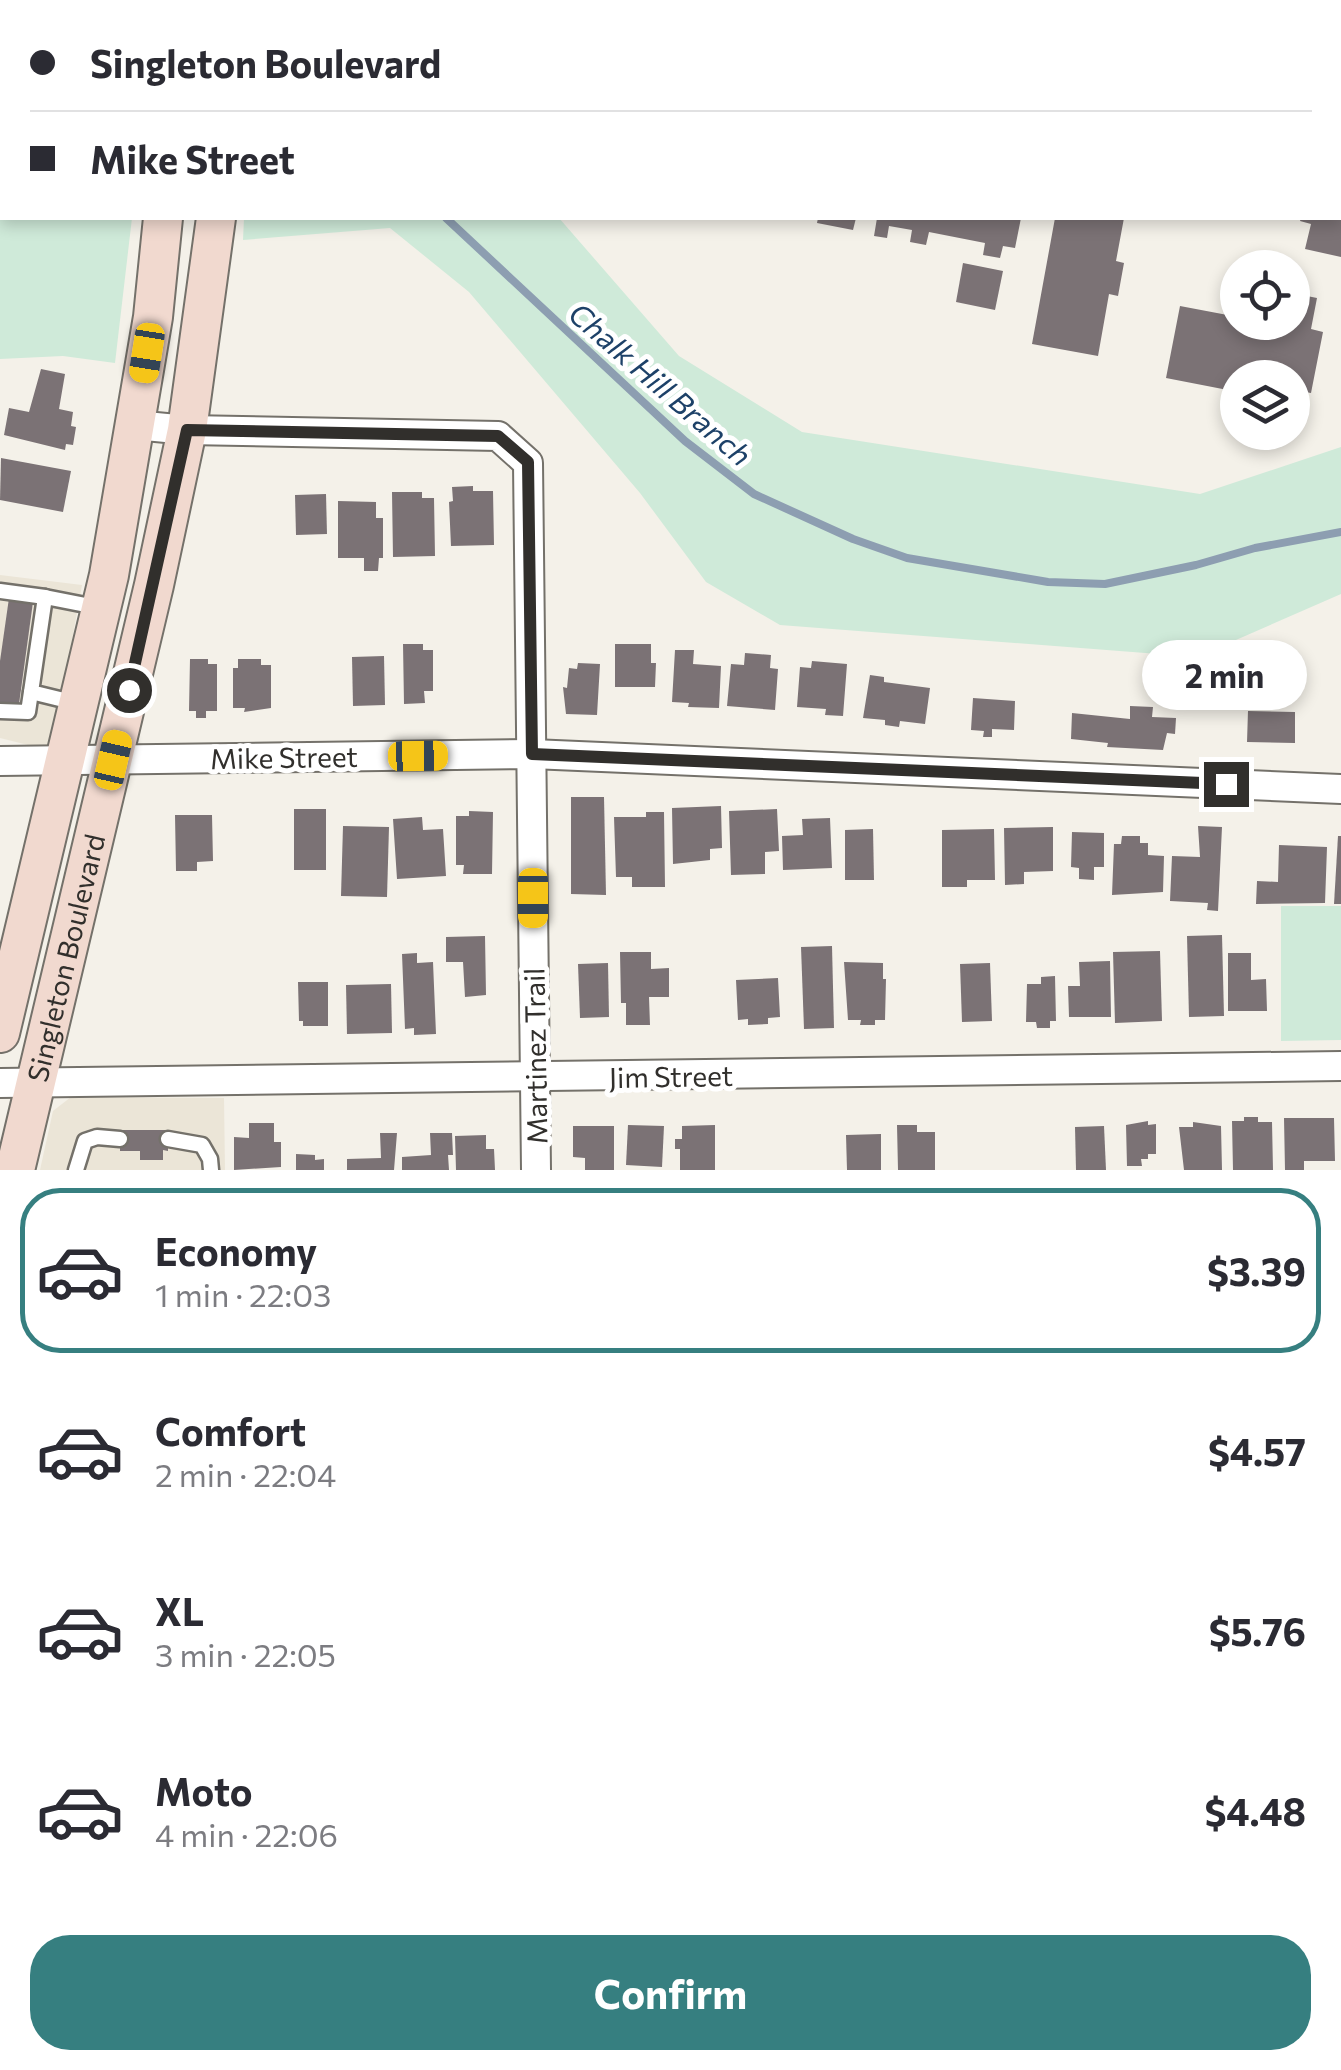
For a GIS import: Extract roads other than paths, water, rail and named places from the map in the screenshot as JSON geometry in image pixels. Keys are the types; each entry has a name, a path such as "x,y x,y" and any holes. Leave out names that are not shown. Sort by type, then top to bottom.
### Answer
{"main road":[{"name":"Singleton Boulevard","path":"15,1170 17,1083 113,760 187,430 216,221"},
{"name":"Singleton Boulevard","path":"0,1033 102,608 153,317 163,223"}],"street":[{"path":"135,425 187,430"},
{"name":"Martinez Trail","path":"187,430 498,436 528,462 536,1170"},
{"name":"Mike Street","path":"0,758 532,754 1341,789"},
{"name":"Jim Street","path":"17,1083 1341,1066"}],"lane":[{"path":"0,591 102,608"},
{"path":"0,711 28,712 45,598"},
{"path":"31,692 79,704"},
{"path":"76,1170 85,1141 120,1139"},
{"path":"168,1139 202,1145 211,1170"}],"waterway":[{"name":"Chalk Hill Branch","path":"448,220 685,441 754,494 853,539 907,558 1048,582 1105,584 1341,532"}]}
